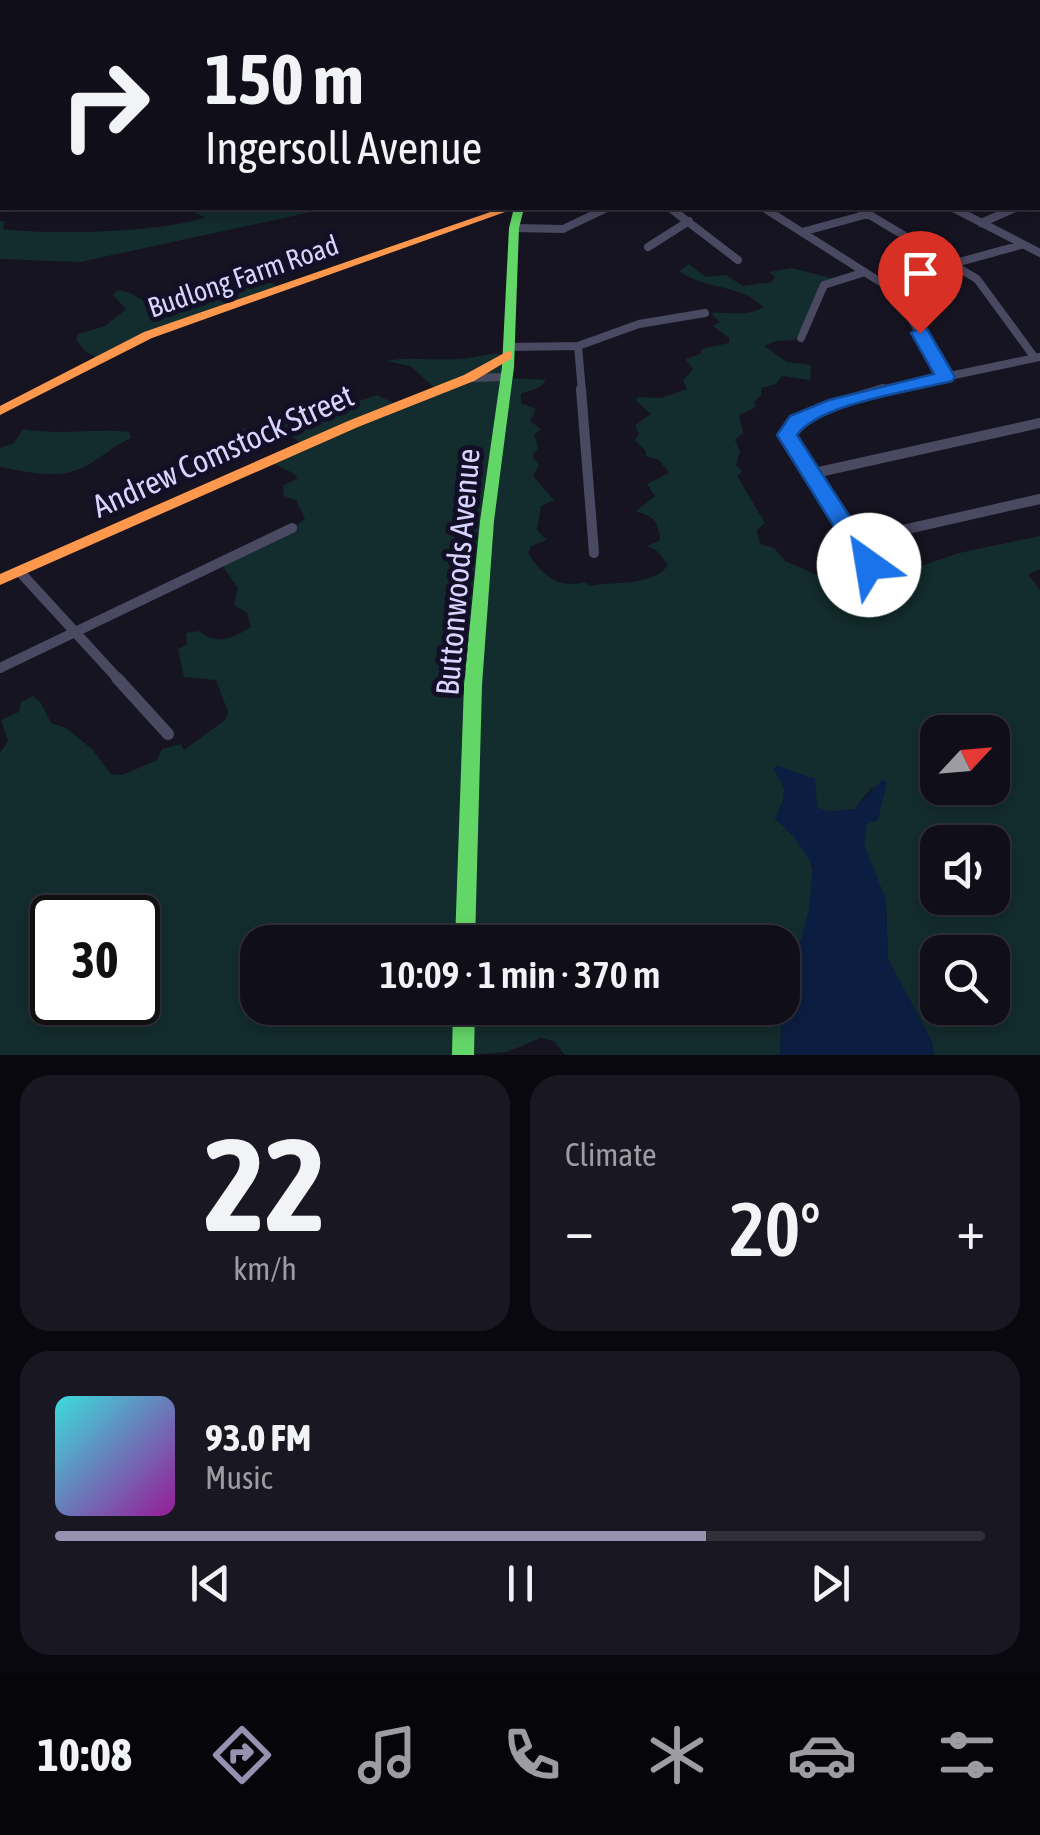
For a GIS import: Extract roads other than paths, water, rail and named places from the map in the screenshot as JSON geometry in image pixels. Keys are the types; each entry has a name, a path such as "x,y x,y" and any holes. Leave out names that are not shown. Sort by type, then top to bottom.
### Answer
{"street":[{"name":"Budlong Farm Road","path":"0,411 148,334 505,210"},
{"name":"Buttonwoods Avenue","path":"466,925 473,684 487,521 509,351 514,228 518,210"},
{"path":"514,228 563,229 603,210"},
{"path":"673,210 738,260"},
{"path":"767,210 902,299 945,377"},
{"path":"861,210 954,263 988,290 1037,357 871,392 797,420 790,427 788,440 884,589"},
{"path":"958,210 1040,253"},
{"path":"981,223 1010,210"},
{"path":"802,232 868,214"},
{"path":"648,247 689,221"},
{"path":"883,283 1021,246"},
{"path":"800,338 824,285 865,272"},
{"path":"509,351 578,346 639,324 705,312"},
{"path":"578,346 594,553"},
{"name":"Andrew Comstock Street","path":"0,580 165,505 469,378 509,351"},
{"name":"Andrew Comstock Street","path":"469,378 506,377"},
{"path":"810,474 1040,423"},
{"path":"854,541 1040,499"},
{"path":"0,668 292,528"},
{"path":"20,572 168,734"},
{"path":"462,1055 463,1025"}],"water":[{"path":"778,766 815,779 817,807 828,812 854,809 882,780 887,782 878,820 867,824 864,844 886,900 888,959 932,1042 934,1055 780,1055 782,1025 800,1025 800,942 809,910 813,865 793,835 775,819 784,792 773,768"}]}
